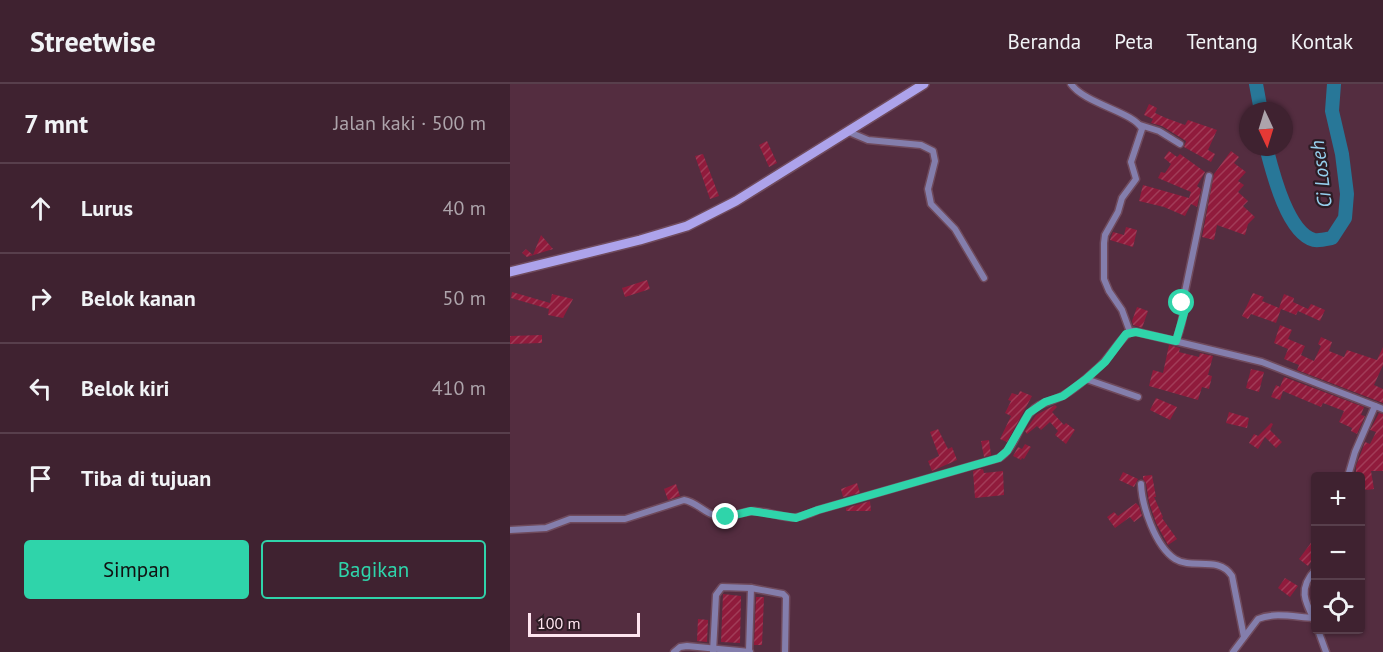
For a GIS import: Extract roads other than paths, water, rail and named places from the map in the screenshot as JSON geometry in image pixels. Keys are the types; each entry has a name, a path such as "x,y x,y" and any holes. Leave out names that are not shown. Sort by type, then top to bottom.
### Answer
{"street":[{"path":"510,272 687,226 736,201 924,84"},
{"path":"1071,84 1081,93 1140,125 1159,131 1180,144"},
{"path":"1130,332 1122,310 1104,279 1104,243 1105,235 1118,212 1122,198 1136,180 1131,162 1140,139 1142,129 1140,125"},
{"path":"849,132 868,140 921,146 933,151 935,161 928,189 931,204 955,230 984,279"},
{"path":"1176,341 1185,310 1183,301 1209,176"},
{"path":"510,530 546,528 570,519 625,519 684,500 718,517 751,511 800,518 818,510 999,458 1007,451 1029,413 1045,402 1063,396 1086,379 1105,362 1130,332 1176,341 1272,366 1383,409"},
{"path":"1086,379 1138,397"},
{"path":"1349,472 1355,452 1375,406"},
{"path":"1141,484 1143,506 1150,522 1163,545 1176,559 1216,565 1228,570 1232,576 1244,637"},
{"path":"1311,574 1303,587 1311,613"},
{"path":"713,650 717,591 722,587 779,592 786,597 785,652"},
{"path":"676,651 687,646 749,652 750,588"},
{"path":"1233,652 1258,620 1263,617 1278,616 1311,621"},
{"path":"1319,634 1326,652"}],"waterway":[{"name":"Ci Loseh","path":"1256,84 1259,102"},
{"name":"Ci Loseh","path":"1268,156 1282,200 1296,226 1304,235 1314,240 1332,238 1345,218 1347,194 1342,154 1332,111 1334,84"}]}
